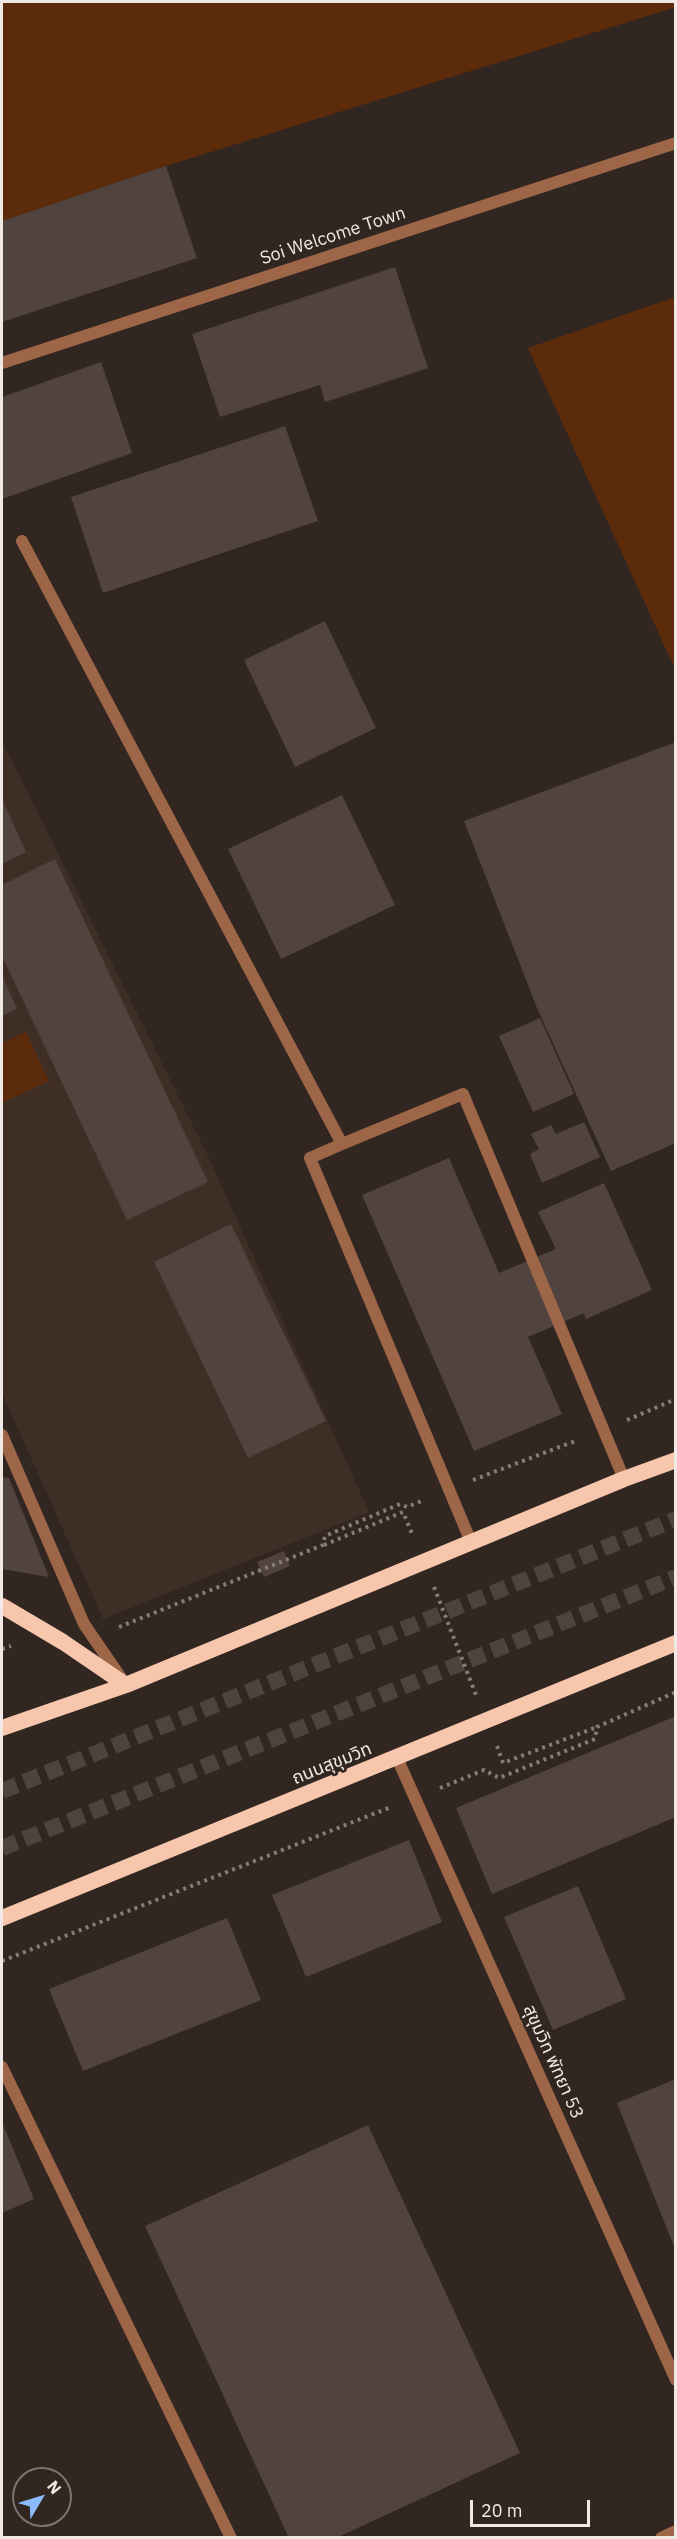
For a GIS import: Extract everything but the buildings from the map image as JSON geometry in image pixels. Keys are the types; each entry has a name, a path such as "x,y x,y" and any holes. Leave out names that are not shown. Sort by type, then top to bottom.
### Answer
{"highway":[{"path":"2,1728 126,1685 675,1460"},
{"path":"2,1606 63,1642 126,1685"},
{"name":"ถนนสุขุมวิท","path":"2,1918 675,1643"},
{"path":"2,1719 52,1709"}],"street":[{"name":"Soi Welcome Town","path":"2,363 675,143"},
{"path":"22,541 342,1144"},
{"path":"471,1542 310,1158 463,1094 624,1479"},
{"path":"2,1435 84,1624 126,1685"},
{"name":"สุขุมวิท พัทยา 53","path":"397,1758 675,2380"},
{"path":"2,2067 231,2538"},
{"path":"661,2538 675,2531"}],"path":[{"path":"323,1545 325,1536 400,1504 407,1507 604,1430 675,1399"},
{"path":"94,1637 404,1512 417,1544"},
{"path":"430,1577 477,1698"},
{"path":"495,1741 503,1763 597,1727 675,1692"},
{"path":"2,1961 484,1770 499,1778 595,1739 597,1727"}],"shaded area":[{"path":"2,2 675,2 676,7 166,166 2,221"},
{"path":"676,297 675,669 528,348"},
{"path":"2,741 208,1156 369,1512 103,1619 2,1393"},
{"path":"26,1032 49,1081 2,1103 2,1043"}],"tunnel":[{"path":"2,1791 676,1519"},
{"path":"2,1848 676,1577"}]}
